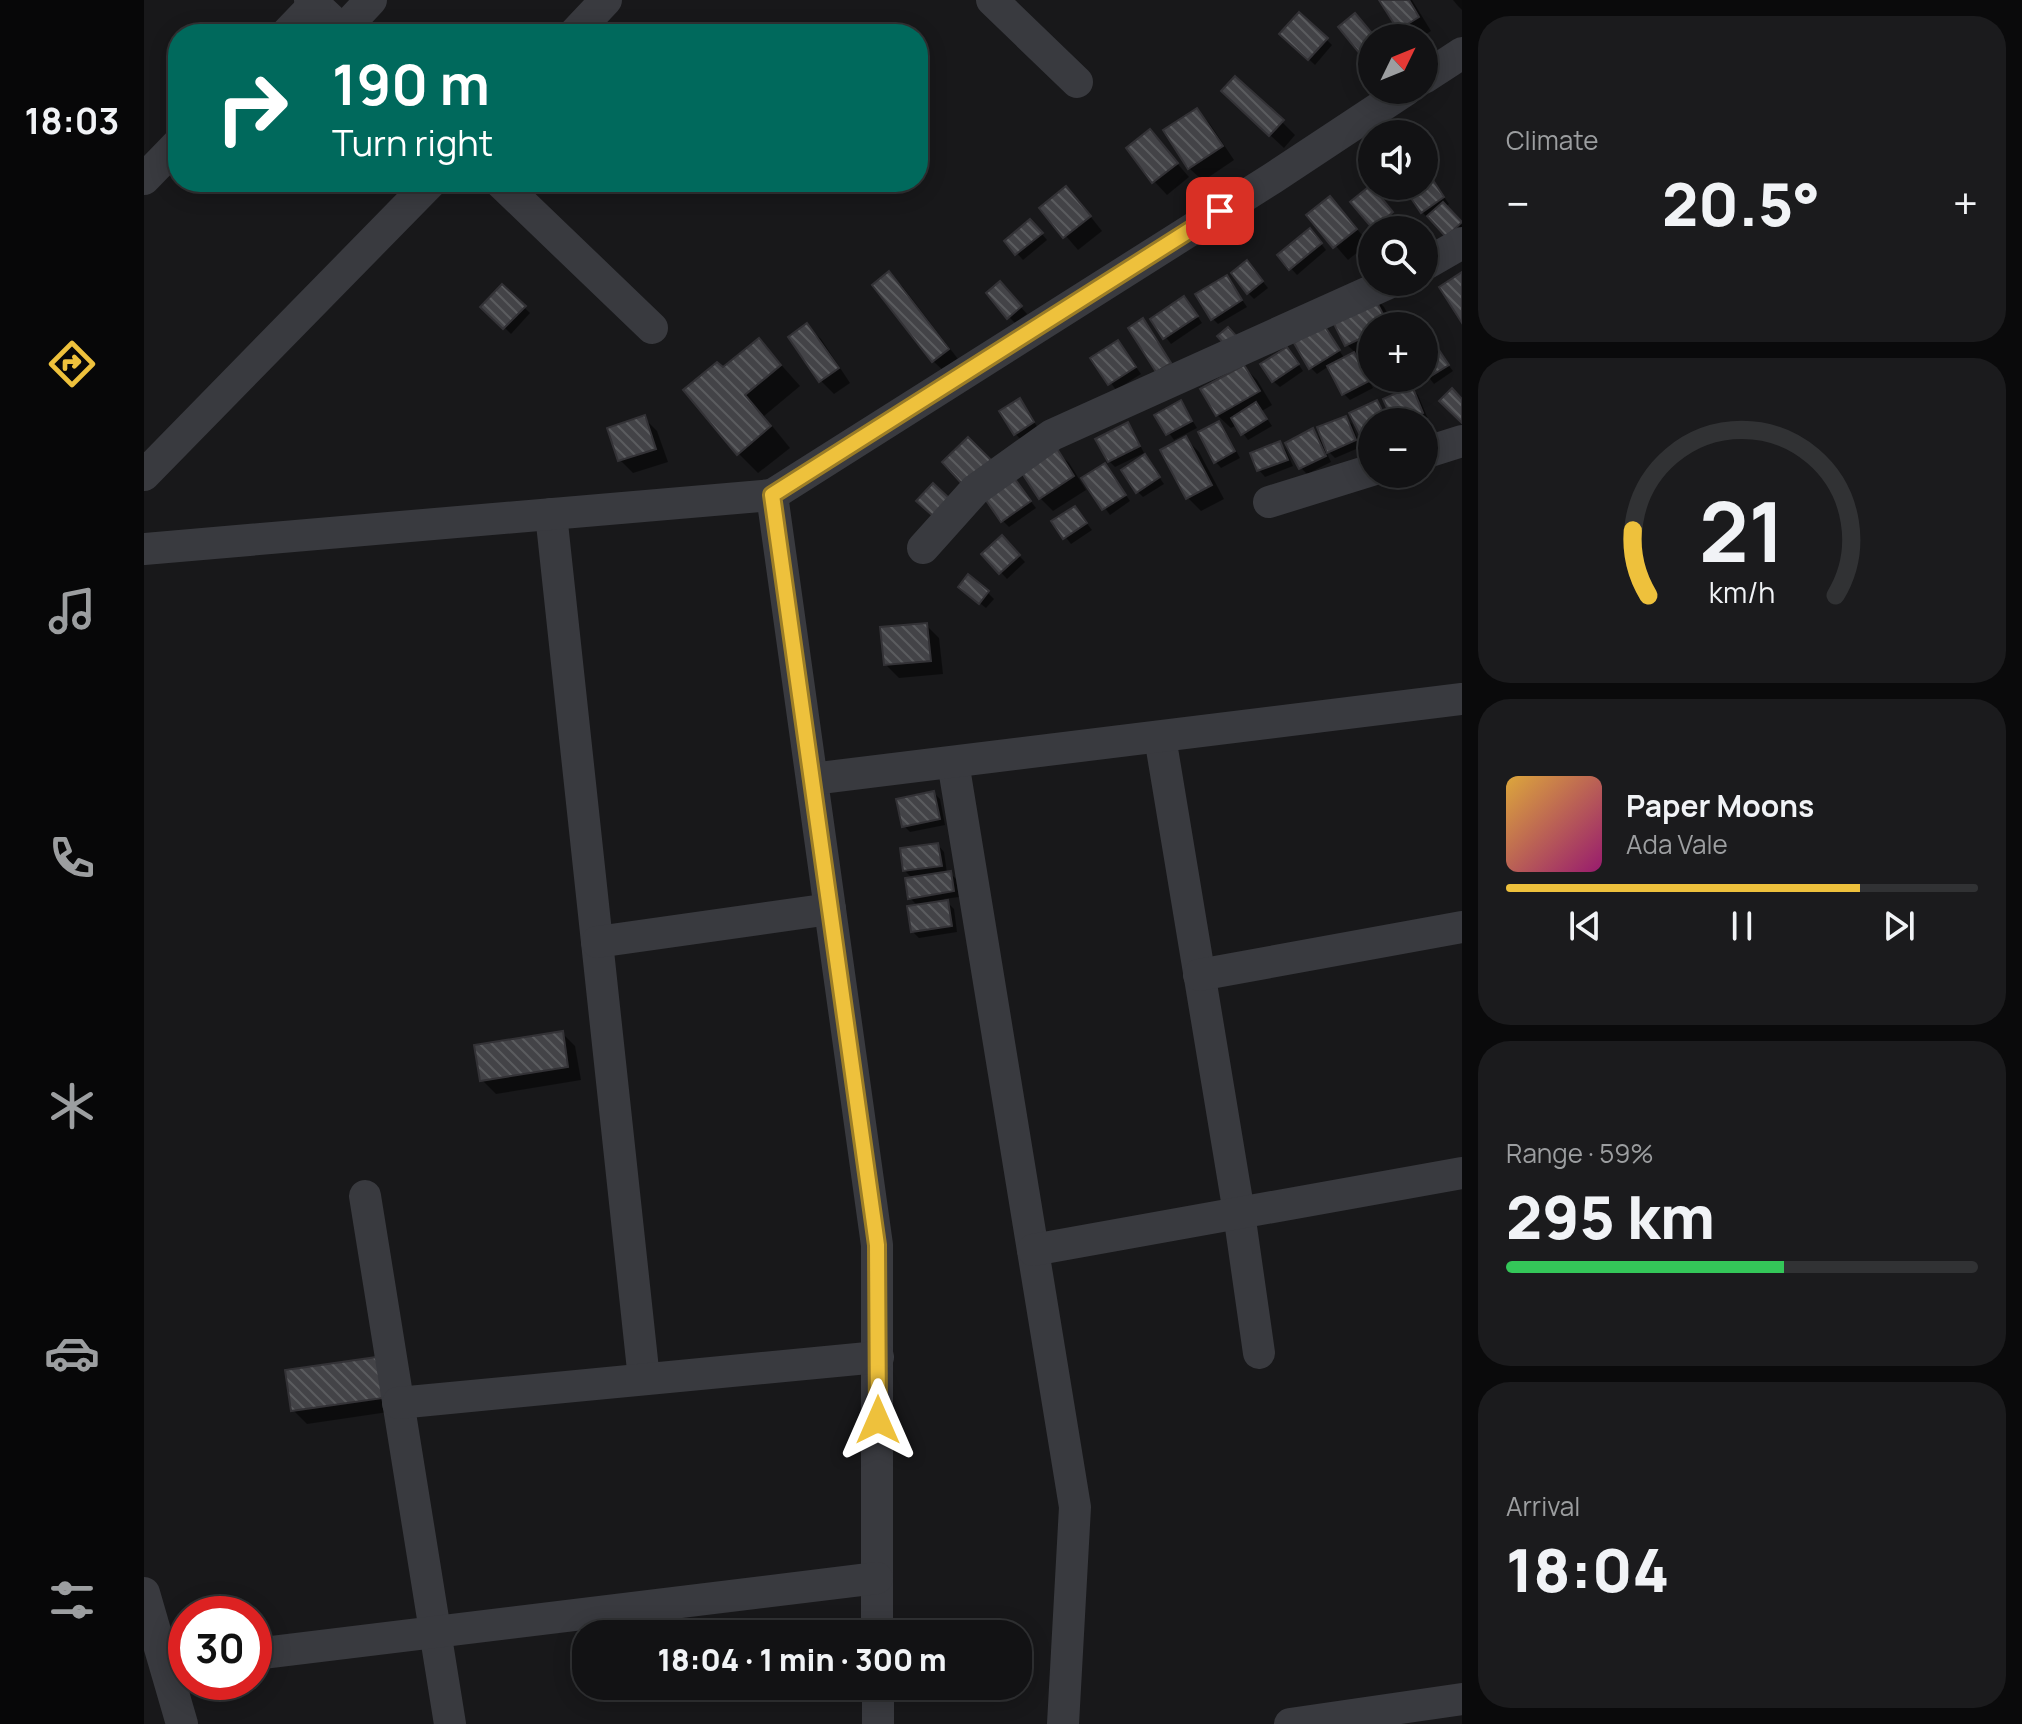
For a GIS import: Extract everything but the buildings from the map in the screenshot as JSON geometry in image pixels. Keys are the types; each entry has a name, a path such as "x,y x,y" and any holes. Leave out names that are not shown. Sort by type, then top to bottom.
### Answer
{"street":[{"path":"351,24 371,0"},
{"path":"583,24 606,0"},
{"path":"992,0 1077,82"},
{"path":"294,24 312,2 335,24"},
{"path":"1438,69 1462,53"},
{"path":"144,549 772,495 1385,104"},
{"path":"144,179 168,154"},
{"path":"144,475 421,192"},
{"path":"510,192 652,328"},
{"path":"1438,257 1462,243"},
{"path":"923,548 975,490 1052,435 1360,296"},
{"path":"1438,449 1462,441"},
{"path":"1269,502 1358,474"},
{"path":"772,495 877,1245 877,1620"},
{"path":"551,514 644,1379"},
{"path":"812,779 1462,699"},
{"path":"1160,737 1239,1213 1259,1353"},
{"path":"953,762 1075,1507 1063,1724"},
{"path":"597,942 830,909"},
{"path":"1199,975 1462,927"},
{"path":"1033,1250 1462,1173"},
{"path":"365,1196 450,1724"},
{"path":"398,1403 878,1357"},
{"path":"272,1652 877,1578"},
{"path":"144,1593 168,1647"},
{"path":"1290,1724 1462,1699"},
{"path":"179,1700 182,1724"},
{"path":"878,1700 878,1724"}],"route":[{"path":"878,1420 877,1245 772,495 1220,211"}]}
